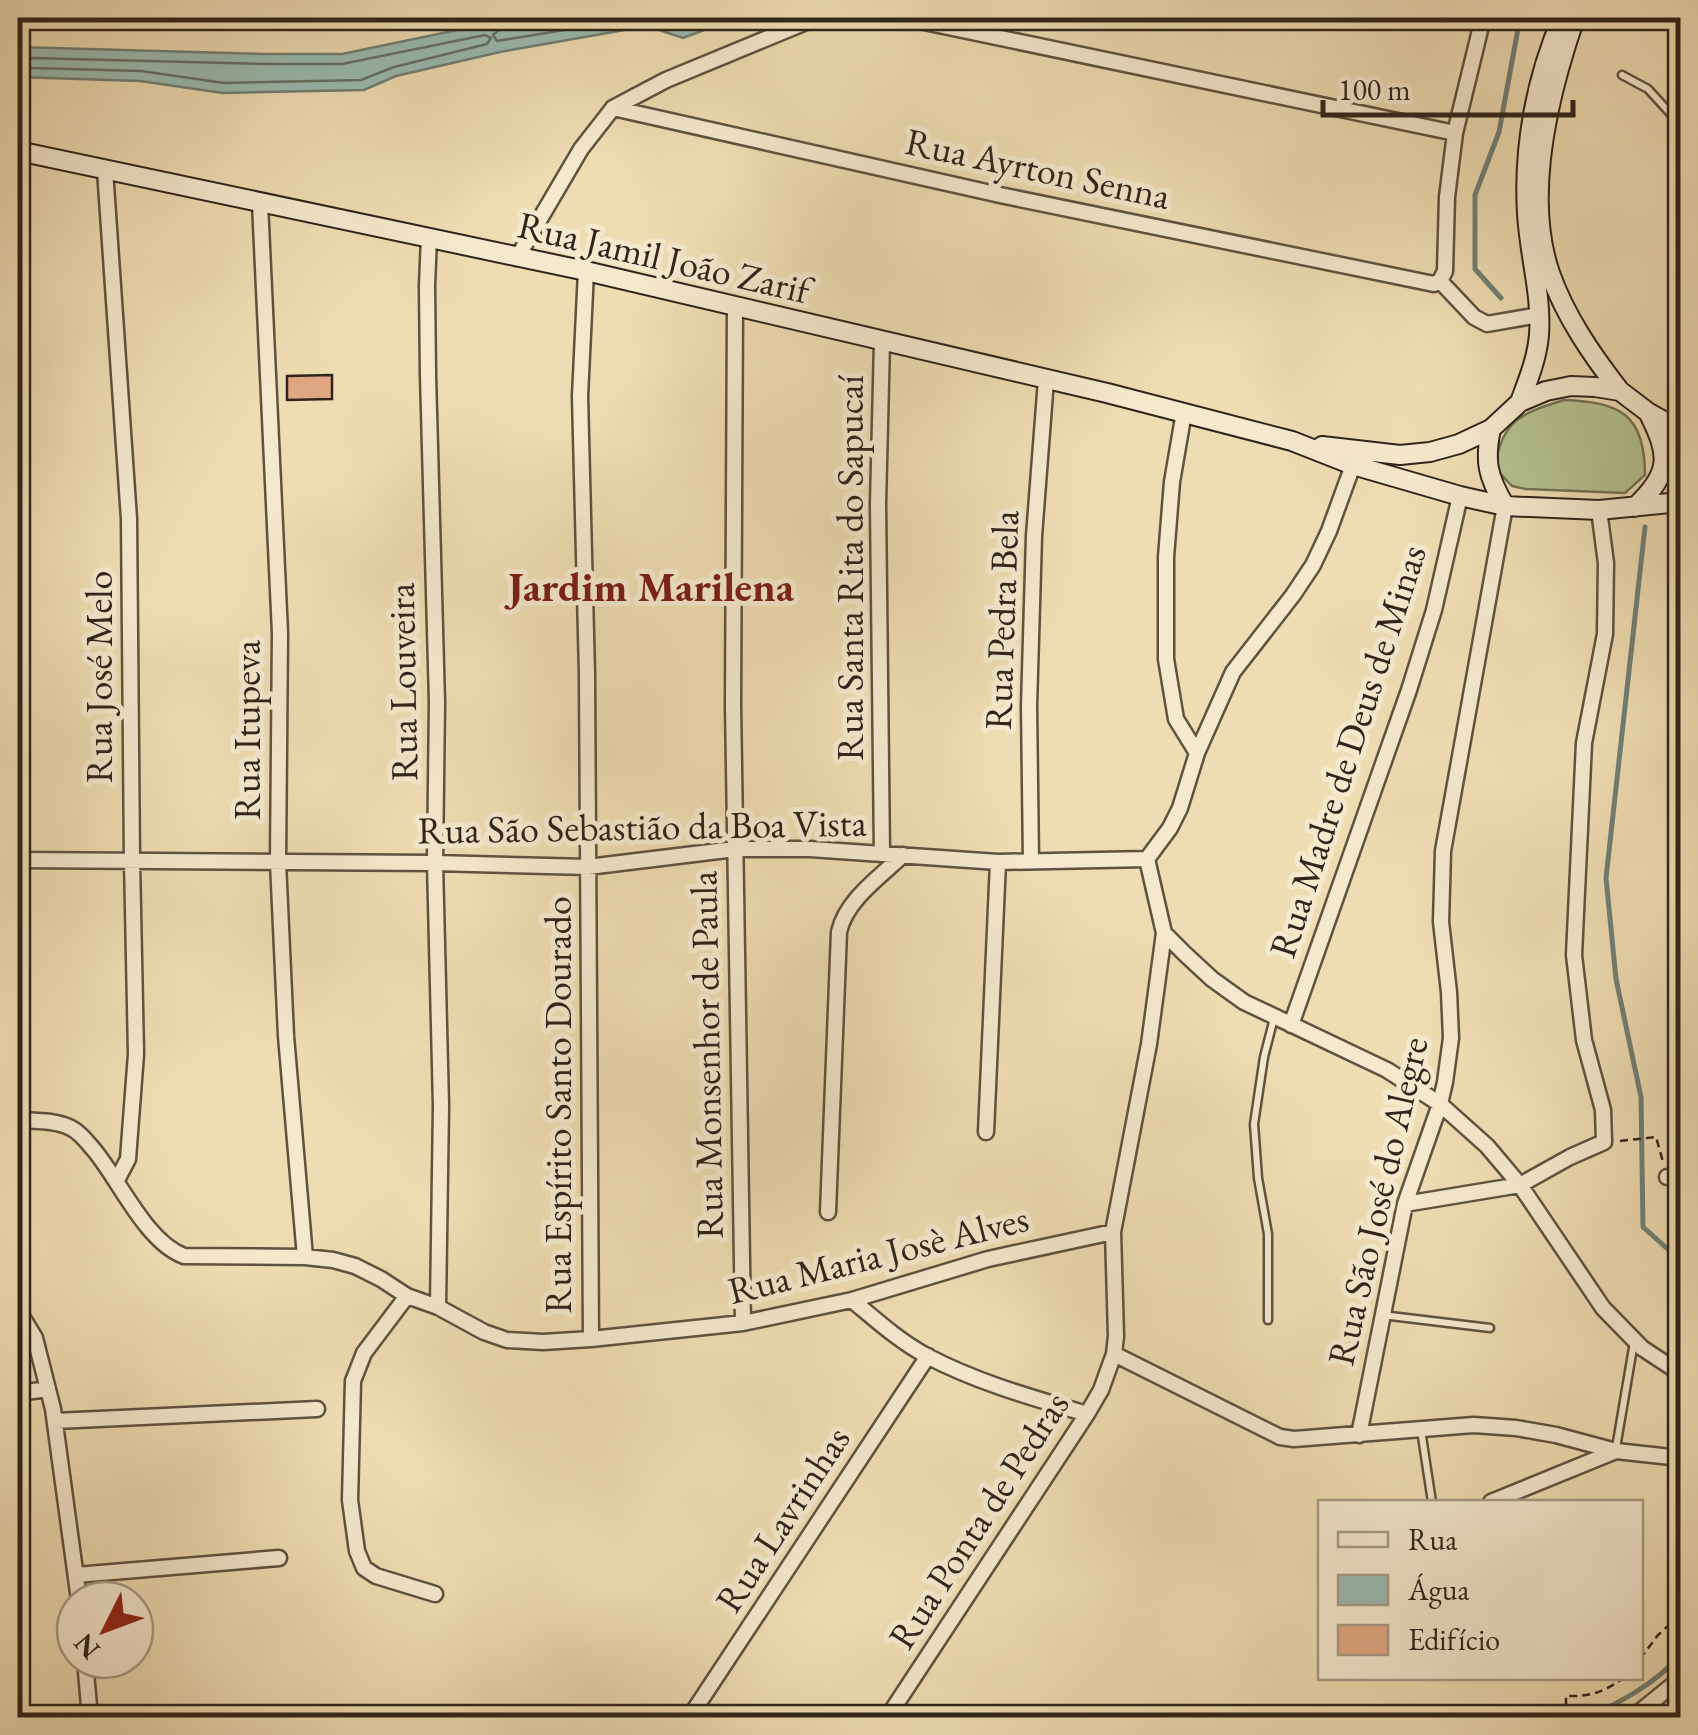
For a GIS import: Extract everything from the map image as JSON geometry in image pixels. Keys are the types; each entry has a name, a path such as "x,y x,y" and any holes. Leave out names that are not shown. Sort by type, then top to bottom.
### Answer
{"main road":[{"path":"1520,402 1539,338 1527,210 1528,150 1540,84 1562,18"},
{"path":"1575,18 1547,111 1541,161 1540,222 1548,269 1562,304 1620,391 1680,430"},
{"name":"Rua Jamil João Zarif","path":"18,151 586,271 1184,412 1292,441 1353,465 1505,506 1599,510 1680,502"},
{"name":"Rua Jamil João Zarif","path":"1292,441 1400,455 1444,448 1490,429 1520,402 1546,391 1595,386 1620,391"},
{"path":"1635,506 1660,477 1664,462 1664,445 1649,413"},
{"path":"1490,429 1487,464 1505,506"}],"street":[{"path":"517,258 581,149 613,108 666,80 816,18"},
{"path":"906,18 1455,134"},
{"path":"1483,18 1455,134 1442,276 1474,317 1487,324 1539,315"},
{"name":"Rua Ayrton Senna","path":"613,108 1000,195 1419,282 1434,284 1442,276"},
{"name":"Rua José Melo","path":"105,170 129,519 136,1054 128,1159 117,1180"},
{"name":"Rua Itupeva","path":"260,203 280,633 278,862 286,1036 306,1257"},
{"name":"Rua Louveira","path":"429,237 428,375 437,702 438,1308"},
{"name":"Rua Espírito Santo Dourado","path":"586,271 580,430 587,674 591,1339"},
{"name":"Rua Monsenhor de Paula","path":"735,306 733,705 743,1323"},
{"name":"Rua Santa Rita do Sapucaí","path":"882,342 878,504 882,854"},
{"name":"Rua Pedra Bela","path":"1031,861 1029,706 1046,380"},
{"path":"1184,412 1172,482 1166,557 1166,659 1176,720 1196,753"},
{"path":"1353,465 1312,565 1233,672 1196,753 1180,808 1147,859 1164,933 1149,1044 1113,1232 1114,1354 1280,1437 1474,1425 1516,1428 1616,1451 1680,1458"},
{"name":"Rua Madre de Deus de Minas","path":"1291,1025 1410,690 1434,610 1460,496"},
{"name":"Rua São José do Alegre","path":"1359,1435 1405,1204 1440,1104 1451,1038 1442,922 1443,851 1505,506"},
{"path":"1405,1204 1520,1185 1570,1156 1604,1142 1603,1110 1584,1040 1574,955 1584,743 1606,634 1606,564 1599,510"},
{"name":"Rua São Sebastião da Boa Vista","path":"18,860 588,867 736,849 810,849 998,862 1147,859"},
{"path":"828,1212 839,932 854,902 903,855"},
{"path":"986,1132 998,862"},
{"path":"1164,933 1212,979 1244,1002 1387,1070 1440,1104 1486,1146 1520,1185 1603,1308 1634,1341 1680,1373"},
{"name":"Rua Maria Josè Alves","path":"18,1120 52,1122 71,1128 84,1138 162,1243 184,1256 334,1260 381,1278 407,1296 484,1332 523,1342 743,1323 852,1300 988,1259 1113,1232"},
{"path":"407,1296 364,1353 354,1381 350,1500 357,1551 364,1568 376,1576 436,1594"},
{"path":"852,1300 892,1334 928,1356 992,1383 1087,1414"},
{"path":"18,1310 35,1338 56,1421 76,1580"},
{"name":"Rua Ponta de Pedras","path":"886,1718 1087,1414 1102,1390 1114,1354"},
{"name":"Rua Lavrinhas","path":"689,1718 928,1356"},
{"path":"18,1394 48,1389"},
{"path":"56,1421 316,1410"},
{"path":"1497,1500 1616,1451"},
{"path":"76,1576 279,1558"},
{"path":"1632,1718 1680,1679"},
{"path":"86,1680 90,1718"}],"lane":[{"path":"1622,75 1648,89 1680,124"},
{"path":"1268,1320 1268,1234 1254,1124 1274,1017"},
{"path":"1381,1315 1490,1328"},
{"path":"1616,1451 1634,1341"},
{"path":"1421,1428 1432,1500"}],"path":[{"path":"1604,1142 1656,1137 1674,1177"},
{"path":"1643,1654 1680,1615"},
{"path":"1571,1718 1566,1696 1588,1697 1620,1680"}],"green space":[{"path":"1564,400 1615,409 1634,425 1644,455 1645,475 1625,493 1526,489 1512,486 1495,468 1502,439 1516,421"}],"water":[{"path":"515,18 737,18 683,38 647,26 500,52 396,76 364,90 223,93 140,81 18,77 18,47 342,54"}],"building":[{"path":"332,375 332,399 287,400 287,376"}],"waterway":[{"path":"1501,298 1475,269 1475,195 1499,132 1520,18"},
{"path":"1645,527 1606,878 1616,979 1641,1097 1643,1227 1680,1260"},
{"path":"1587,1718 1648,1684 1680,1656"}],"district":[{"name":"Jardim Marilena","path":"651,586"}]}
